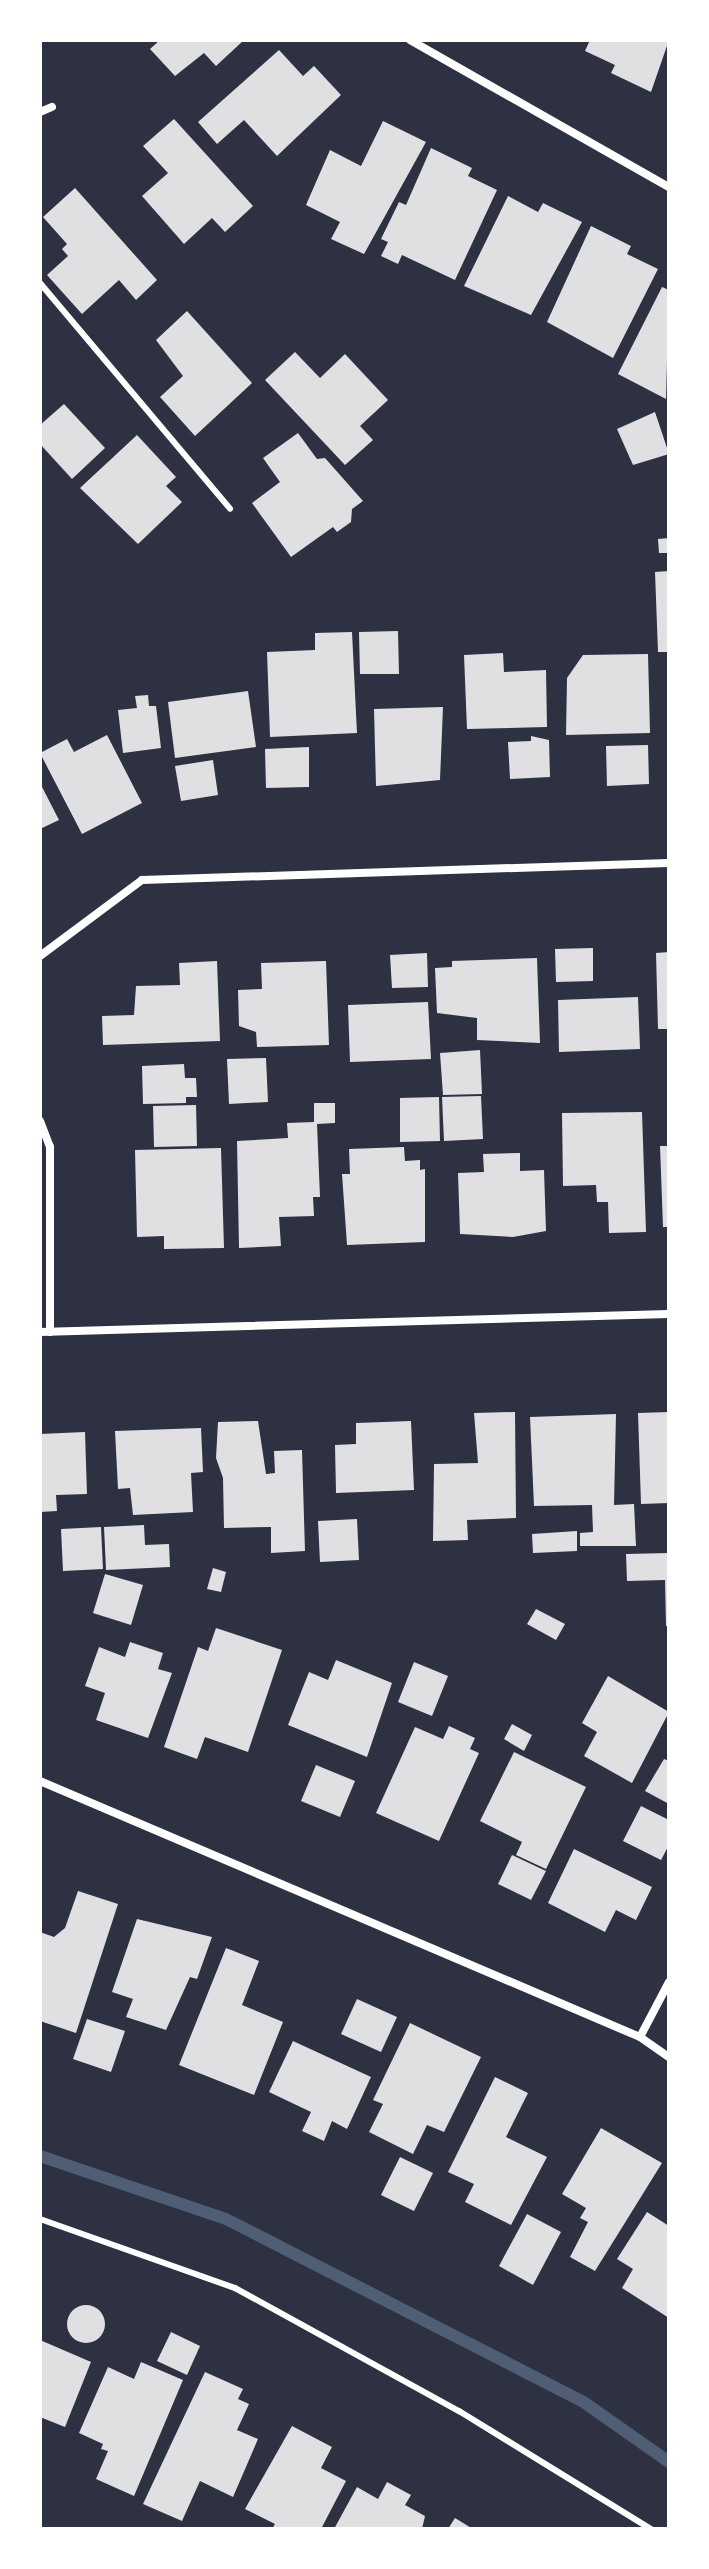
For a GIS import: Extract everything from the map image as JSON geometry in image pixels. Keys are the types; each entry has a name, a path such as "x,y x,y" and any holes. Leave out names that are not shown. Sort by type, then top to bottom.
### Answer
{"street":[{"path":"410,40 669,187"},
{"path":"40,112 52,107"},
{"path":"40,956 142,880 669,863"},
{"path":"40,1121 50,1147 50,1332"},
{"path":"40,1332 669,1314"},
{"path":"40,1781 640,2037 669,2057"},
{"path":"640,2037 669,1982"}],"lane":[{"path":"40,283 230,509"},
{"path":"40,2219 235,2288 459,2411 651,2529"}],"building":[{"path":"160,40 244,40 216,66 204,53 175,76 150,49"},
{"path":"590,40 669,40 651,92 611,73 615,65 585,51"},
{"path":"279,50 303,76 314,66 341,95 277,156 244,120 217,144 198,122"},
{"path":"174,119 253,206 225,232 212,218 184,244 142,196 168,173 143,146"},
{"path":"383,121 426,142 364,254 331,239 340,222 306,205 330,150 361,166"},
{"path":"431,148 472,168 468,176 497,190 455,280 402,255 398,264 381,256 388,242 381,239 399,202 406,205"},
{"path":"75,188 157,280 136,300 119,280 82,314 47,275 68,256 62,249 67,244 43,217"},
{"path":"508,196 538,212 543,203 582,222 531,315 464,286"},
{"path":"591,226 631,246 627,254 658,269 613,358 547,322"},
{"path":"662,287 669,290 666,399 618,374"},
{"path":"187,311 252,383 195,436 160,397 183,376 156,340"},
{"path":"295,352 320,378 345,354 388,400 360,426 373,440 345,465 265,380"},
{"path":"64,404 105,448 72,479 40,444 40,425"},
{"path":"655,412 669,454 633,465 617,429"},
{"path":"298,433 317,459 325,458 363,501 352,509 351,522 337,532 333,527 291,557 252,503 280,482 263,458"},
{"path":"137,435 176,477 166,486 182,502 138,544 80,488"},
{"path":"669,538 669,553 659,553 658,539"},
{"path":"669,571 669,652 658,652 655,572"},
{"path":"398,631 399,674 360,674 359,632"},
{"path":"352,632 357,733 270,737 267,652 315,650 315,633"},
{"path":"503,653 504,672 546,670 547,727 467,729 464,655"},
{"path":"648,654 650,733 566,735 567,678 583,655"},
{"path":"248,691 256,747 175,758 168,702"},
{"path":"148,695 149,706 156,706 161,748 123,753 118,710 137,708 135,696"},
{"path":"443,707 440,780 376,786 374,709"},
{"path":"107,735 142,803 82,834 40,753 67,739 74,752"},
{"path":"531,736 549,740 550,777 510,779 508,742 531,741"},
{"path":"648,745 649,784 607,786 606,746"},
{"path":"309,747 309,787 266,788 265,749"},
{"path":"213,760 218,795 181,801 175,766"},
{"path":"40,783 59,820 40,829"},
{"path":"593,948 593,981 556,982 555,949"},
{"path":"669,952 669,1029 658,1029 656,953"},
{"path":"427,953 428,987 392,988 390,955"},
{"path":"537,958 540,1043 477,1040 477,1018 437,1013 435,968 452,967 452,961"},
{"path":"217,961 220,1041 103,1045 102,1016 134,1015 136,986 180,985 179,963"},
{"path":"326,961 329,1045 257,1047 256,1032 239,1026 238,990 262,989 261,963"},
{"path":"638,997 640,1049 559,1052 558,1000"},
{"path":"428,1002 431,1059 350,1062 348,1005"},
{"path":"480,1050 482,1094 443,1095 440,1053"},
{"path":"266,1058 268,1102 229,1104 227,1059"},
{"path":"184,1064 185,1078 196,1078 197,1097 186,1097 186,1103 143,1104 142,1066"},
{"path":"481,1096 483,1139 444,1141 442,1097"},
{"path":"439,1097 440,1141 400,1142 400,1098"},
{"path":"314,1103 335,1103 335,1123 317,1124 320,1197 313,1197 314,1216 279,1217 281,1246 239,1248 237,1141 288,1138 287,1123 314,1122"},
{"path":"196,1105 197,1146 154,1147 153,1106"},
{"path":"642,1112 646,1232 609,1233 608,1202 597,1202 596,1185 563,1186 562,1113"},
{"path":"660,1146 669,1146 669,1227 663,1227"},
{"path":"404,1147 405,1161 420,1160 420,1170 425,1169 425,1242 347,1245 342,1174 350,1174 349,1149"},
{"path":"221,1148 224,1248 164,1249 164,1236 137,1237 135,1150"},
{"path":"520,1153 520,1171 544,1170 546,1231 513,1237 460,1234 458,1173 484,1172 483,1154"},
{"path":"515,1412 516,1518 467,1520 468,1540 433,1541 434,1464 478,1463 474,1413"},
{"path":"669,1412 669,1503 641,1504 638,1413"},
{"path":"616,1414 614,1505 634,1504 636,1546 580,1546 580,1533 593,1532 592,1505 534,1506 530,1417"},
{"path":"258,1421 266,1474 275,1473 274,1451 302,1450 305,1551 271,1553 271,1527 224,1528 223,1478 216,1458 218,1422"},
{"path":"411,1421 414,1490 336,1493 335,1445 356,1444 356,1423"},
{"path":"201,1428 203,1472 191,1473 193,1512 133,1515 130,1488 118,1489 115,1431"},
{"path":"85,1432 87,1494 56,1495 57,1511 40,1512 40,1434"},
{"path":"357,1519 359,1560 320,1562 318,1521"},
{"path":"144,1525 145,1545 169,1544 170,1567 106,1570 104,1527"},
{"path":"101,1527 103,1569 63,1571 61,1529"},
{"path":"577,1531 577,1551 533,1553 532,1534"},
{"path":"669,1553 669,1626 666,1626 665,1580 627,1581 626,1554"},
{"path":"213,1568 226,1572 221,1592 207,1589"},
{"path":"105,1574 143,1585 131,1625 93,1613"},
{"path":"536,1609 565,1624 556,1640 527,1624"},
{"path":"216,1628 282,1650 248,1752 205,1737 197,1759 164,1747 198,1647 208,1651"},
{"path":"130,1642 163,1653 158,1669 172,1673 148,1738 96,1720 105,1693 85,1686 99,1647 125,1657"},
{"path":"336,1660 392,1683 367,1757 288,1725 309,1672 328,1680"},
{"path":"414,1662 448,1676 432,1716 398,1702"},
{"path":"608,1676 669,1712 632,1783 584,1756 597,1732 582,1723"},
{"path":"512,1724 532,1735 524,1751 504,1739"},
{"path":"449,1726 475,1738 470,1749 479,1753 439,1841 376,1813 415,1727 443,1739"},
{"path":"514,1752 586,1787 546,1869 516,1855 522,1842 480,1821"},
{"path":"664,1759 669,1761 669,1804 645,1791"},
{"path":"316,1765 355,1781 340,1817 301,1801"},
{"path":"641,1806 669,1820 669,1845 661,1860 623,1841"},
{"path":"574,1849 652,1887 636,1920 616,1910 605,1932 548,1903"},
{"path":"512,1855 546,1871 531,1900 498,1884"},
{"path":"78,1891 118,1904 76,2033 40,2021 40,1932 54,1937 65,1928"},
{"path":"137,1919 212,1937 197,1979 190,1977 166,2030 126,2017 133,1999 112,1992"},
{"path":"226,1948 259,1961 242,2005 283,2022 254,2095 179,2065"},
{"path":"357,1999 397,2017 381,2052 341,2034"},
{"path":"87,2019 125,2031 111,2072 73,2059"},
{"path":"410,2023 481,2057 444,2132 427,2125 413,2154 369,2132 383,2104 373,2100"},
{"path":"293,2041 371,2077 347,2129 332,2121 324,2141 302,2131 311,2112 269,2092"},
{"path":"495,2077 528,2093 506,2137 547,2157 511,2225 465,2202 474,2184 448,2172"},
{"path":"601,2128 662,2163 595,2271 570,2257 588,2222 580,2218 586,2208 562,2194"},
{"path":"400,2157 433,2173 414,2211 381,2195"},
{"path":"647,2212 669,2226 669,2318 622,2288 633,2269 617,2259"},
{"path":"527,2214 561,2232 533,2285 499,2266"},
{"path":"86,2305 100,2310 105,2324 100,2338 86,2343 72,2338 67,2324 72,2310"},
{"path":"171,2332 200,2346 187,2375 157,2361"},
{"path":"40,2340 91,2362 65,2427 40,2417"},
{"path":"141,2362 183,2380 134,2496 96,2479 108,2451 101,2449 103,2444 79,2433 108,2367 134,2379"},
{"path":"205,2372 243,2389 238,2399 249,2404 237,2430 258,2439 233,2497 200,2481 182,2521 143,2504"},
{"path":"292,2426 332,2447 321,2468 346,2481 321,2529 272,2529 275,2524 245,2509"},
{"path":"387,2482 411,2495 405,2505 425,2516 422,2529 334,2529 357,2487 378,2499"},
{"path":"455,2518 473,2529 448,2529"}],"waterway":[{"path":"40,2156 226,2219 585,2403 669,2462"}]}
